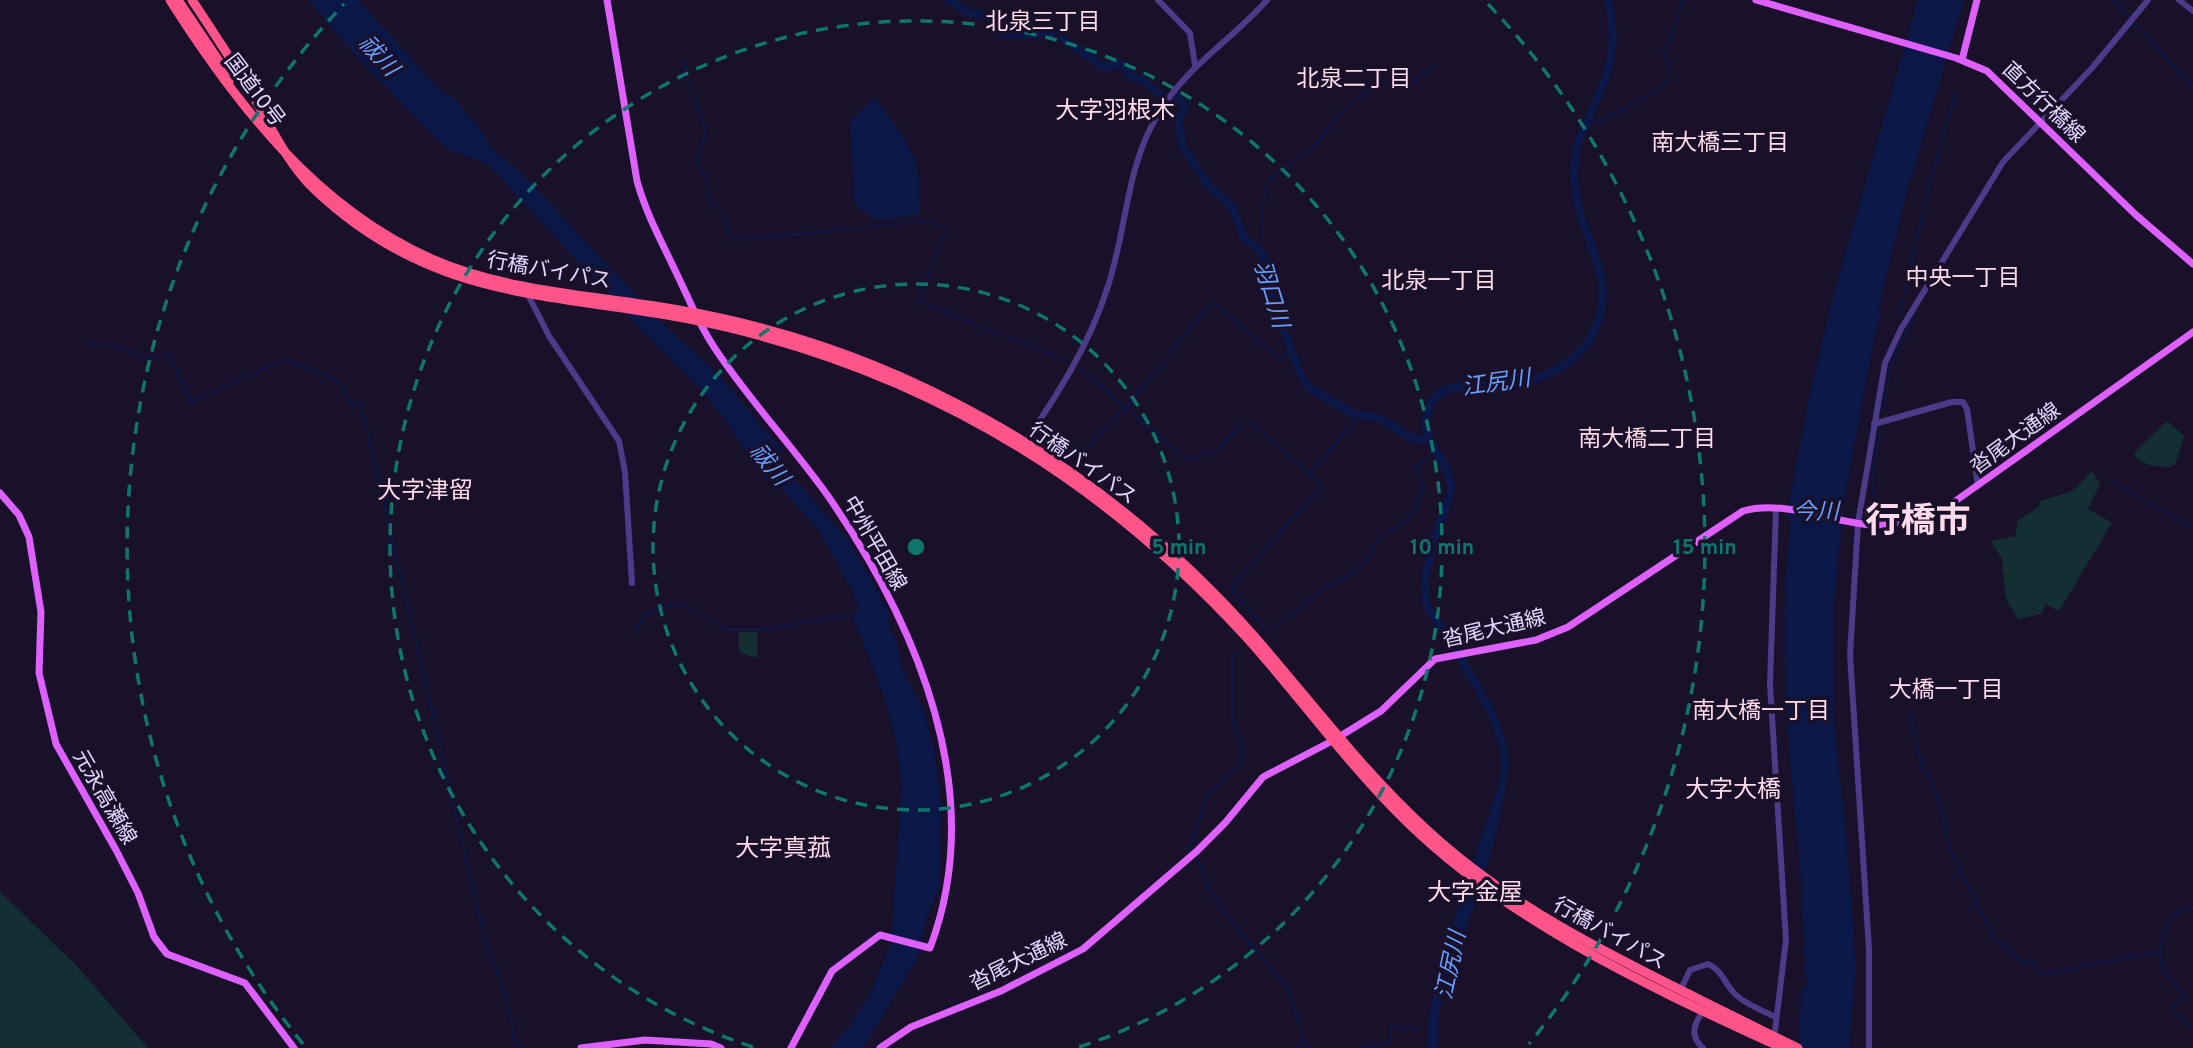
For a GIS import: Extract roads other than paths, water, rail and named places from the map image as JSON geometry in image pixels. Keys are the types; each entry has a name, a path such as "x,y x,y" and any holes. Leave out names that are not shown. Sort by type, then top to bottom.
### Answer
{"highway":[{"name":"国道10号","path":"170,0 254,121 286,153"},
{"path":"178,0 251,109 286,153"},
{"name":"国道10号","path":"192,0 286,153"},
{"name":"行橋バイパス","path":"286,153 338,201 393,239 443,263 523,287 697,317 777,340 885,378 1024,446 1100,503 1176,566 1248,640 1412,827 1557,935 1783,1048"},
{"name":"行橋バイパス","path":"286,153 295,170 315,190 379,240 453,275 529,296 582,299"},
{"name":"行橋バイパス","path":"1487,883 1566,931 1769,1041 1798,1048"}],"main road":[{"name":"中州平田線","path":"607,0 640,192 697,317 718,354 798,456 842,519 879,582 923,676 939,721 946,760 952,844 948,888 935,935 928,947 888,936 880,935 872,939 832,971 791,1048"},
{"name":"直方行橋線","path":"1756,0 1976,65 1999,80 2136,215 2193,264"},
{"path":"1959,59 1977,0"},
{"name":"沓尾大通線","path":"880,1048 911,1027 1000,991 1083,949 1203,845 1231,816 1259,780 1337,739 1381,711 1431,662 1467,650 1536,640 1561,630 1592,613 1734,515 1758,507 1880,525 1915,518 1950,505 2193,332"},
{"name":"元永高瀬線","path":"0,493 19,516 29,537 41,612 38,673 56,744 138,893 154,937 167,954 245,982 294,1048"},
{"path":"581,1048 645,1040 711,1044 721,1048"}],"street":[{"path":"1158,0 1190,33 1195,65"},
{"path":"1024,446 1070,373 1097,318 1114,266 1132,172 1146,136 1172,93 1195,65 1267,0"},
{"path":"1869,1048 1870,949 1851,682 1855,522 1885,363 1900,329 1989,181 2040,121 2108,51 2148,0"},
{"path":"2179,0 2193,11"},
{"path":"523,287 550,336 619,442 625,472 632,583"},
{"path":"1874,424 1952,401 1963,402 1967,409 1978,486"},
{"path":"1769,1041 1786,940 1770,684 1779,509"},
{"path":"1680,991 1690,970 1708,964 1718,970 1728,986 1743,1000 1775,1017"},
{"path":"1703,1010 1693,1030 1696,1042 1703,1048"}],"water":[{"name":"祓川","path":"308,0 358,0 438,88 453,98 477,124 490,146 524,176 668,329 716,372 782,449 780,463 846,537 871,579 890,616 888,623 897,642 902,668 924,712 935,754 941,804 940,888 928,914 918,958 863,1048 830,1048 848,1028 870,994 891,944 902,786 896,741 884,696 853,617 858,608 853,592 818,529 777,484 765,479 724,418 696,384 645,334 488,164 449,150 367,68"},
{"name":"今川","path":"1918,0 1964,0 1905,199 1879,308 1881,316 1876,329 1844,501 1834,603 1833,715 1846,832 1856,967 1849,1048 1799,1048 1801,992 1808,982 1803,970 1806,962 1802,950 1805,946 1786,683 1785,602 1791,521 1787,514 1809,398 1833,297"},
{"path":"875,98 903,136 915,160 919,179 920,212 917,216 876,220 855,205 850,122"},
{"path":"1508,756 1505,793 1488,864 1450,968 1442,1000 1439,1048 1428,1048 1428,1021 1444,950"}],"waterway":[{"name":"羽口川","path":"949,0 968,12 987,16 1003,34 1036,35 1048,31 1054,34"},
{"name":"江尻川","path":"1504,775 1504,756 1490,712 1465,665 1427,606 1427,571 1451,488 1447,470 1426,430 1426,420 1429,406 1436,397 1446,391 1470,385 1521,382 1559,369 1579,353 1594,331 1600,316 1602,288 1597,261 1577,202 1575,155 1610,63 1613,39 1607,0"},
{"path":"1588,119 1599,123 1650,94 1667,80 1670,68 1663,50 1672,38 1684,0"},
{"path":"2113,0 2129,17"},
{"path":"2133,21 2193,88"},
{"name":"羽口川","path":"1063,39 1086,55"},
{"name":"羽口川","path":"1091,58 1102,67 1123,64 1132,78 1141,79 1161,95"},
{"path":"684,59 688,84 705,128 697,156 701,172 705,175"},
{"path":"1337,116 1380,81 1406,84 1418,79 1436,65"},
{"path":"1905,294 1930,182 1956,92"},
{"name":"羽口川","path":"1176,96 1185,105 1179,120 1182,146 1209,186 1233,208 1243,237 1261,252 1271,276 1277,314 1302,378 1311,389 1353,414 1379,418 1411,438 1428,440"},
{"path":"1269,180 1314,145 1335,118"},
{"path":"706,178 710,201 717,209"},
{"path":"1263,238 1262,208 1266,187"},
{"path":"722,210 732,240 861,228"},
{"path":"866,227 926,221"},
{"path":"931,222 947,228"},
{"path":"944,234 919,301 1002,336"},
{"path":"1901,314 1903,301"},
{"path":"1170,352 1213,302 1279,359 1286,352"},
{"path":"1883,410 1892,361 1913,319"},
{"path":"1009,337 1068,362"},
{"path":"90,344 113,345 146,359 170,356 191,402 285,359 338,381 353,406 361,403 484,936 507,998 515,1041 523,1048"},
{"path":"1126,407 1168,358"},
{"path":"1081,369 1121,404"},
{"path":"1082,453 1125,407 1187,460 1219,450 1242,423"},
{"path":"1310,473 1359,416"},
{"path":"1251,422 1322,486 1231,588 1268,632 1328,586 1353,573 1371,555 1377,540 1410,518 1424,487 1417,467 1424,460"},
{"path":"1877,515 1872,478 1880,430"},
{"path":"2111,481 2193,528"},
{"path":"636,632 645,614 665,607 684,605 729,630 758,630 856,614"},
{"path":"1221,781 1236,769 1244,753 1232,719 1232,658 1240,651"},
{"path":"1910,713 1922,767 1931,779 1942,811 1950,850 1993,936 2023,964 2032,961 2039,975 2160,951"},
{"path":"1189,852 1207,796 1217,785"},
{"path":"1197,857 1204,876 1224,911 1289,992 1302,1033"},
{"path":"2193,908 2185,908 2172,919 2161,948 2162,965 2185,997 2175,1004 2174,1013 2193,1028"},
{"path":"1366,1048 1391,1041 1391,1026 1419,1030"},
{"path":"1296,1048 1305,1038 1310,1048"}],"district":[{"name":"北泉三丁目","path":"1043,21"},
{"name":"北泉二丁目","path":"1354,78"},
{"name":"大字羽根木","path":"1115,110"},
{"name":"南大橋三丁目","path":"1720,142"},
{"name":"中央一丁目","path":"1963,277"},
{"name":"北泉一丁目","path":"1439,280"},
{"name":"南大橋二丁目","path":"1647,438"},
{"name":"大字津留","path":"425,490"},
{"name":"行橋市","path":"1918,520"},
{"name":"大橋一丁目","path":"1946,689"},
{"name":"南大橋一丁目","path":"1761,710"},
{"name":"大字大橋","path":"1733,789"},
{"name":"大字真菰","path":"783,848"},
{"name":"大字金屋","path":"1475,892"}]}
